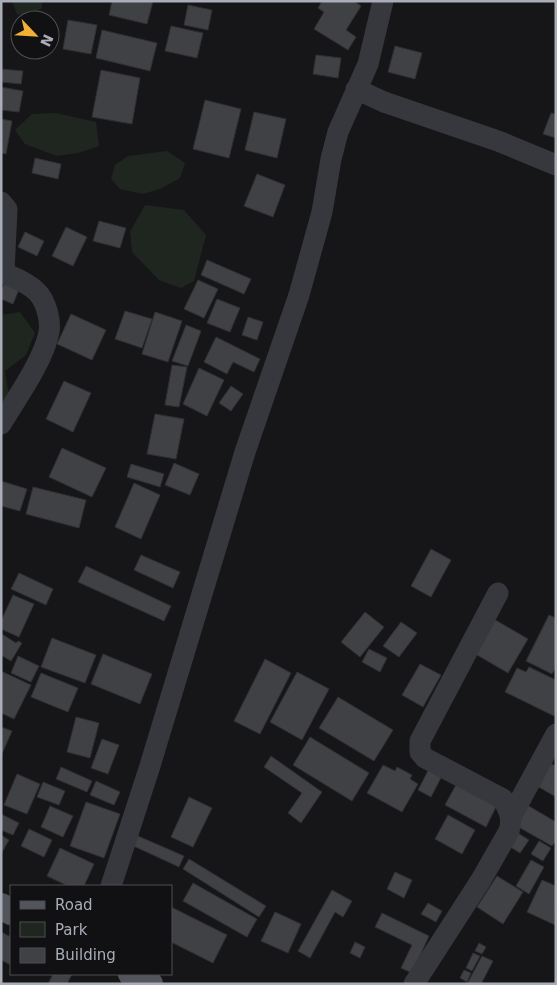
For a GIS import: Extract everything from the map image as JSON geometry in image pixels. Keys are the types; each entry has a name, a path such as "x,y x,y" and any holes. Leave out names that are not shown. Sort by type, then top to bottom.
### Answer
{"main road":[{"path":"133,975 150,984"}],"street":[{"path":"111,885 152,760 245,452 299,295 322,212 331,159 338,132 368,64 383,1"},
{"path":"356,89 384,102 498,141 556,164"},
{"path":"1,202 7,209 3,272 19,279 38,293 47,312 49,332 39,358 1,424"},
{"path":"498,593 420,741 420,752 425,758 503,799 511,817"},
{"path":"414,984 481,880 509,831 511,817 556,734"}],"green space":[{"path":"12,1 42,1 42,8 39,10 15,10"},
{"path":"56,113 96,122 99,146 78,153 57,156 25,144 15,130 32,114"},
{"path":"167,151 185,163 180,178 160,189 143,194 120,189 111,179 115,165 128,156"},
{"path":"145,205 184,210 206,235 194,281 181,288 159,280 132,252 130,232"},
{"path":"20,312 35,333 26,355 5,371 9,395 3,405 1,403 1,315"}],"building":[{"path":"112,1 153,1 147,24 109,15"},
{"path":"322,1 354,1 361,6 346,30 356,37 348,50 314,29 324,12 318,8"},
{"path":"188,5 212,10 208,30 184,25"},
{"path":"68,20 97,25 91,54 63,49"},
{"path":"171,26 203,33 197,58 165,51"},
{"path":"102,30 157,43 150,71 96,58"},
{"path":"395,46 422,53 415,79 388,72"},
{"path":"316,55 341,58 338,78 313,74"},
{"path":"1,69 23,71 21,84 1,82"},
{"path":"101,70 140,78 132,124 92,117"},
{"path":"1,87 23,91 19,112 1,110"},
{"path":"205,100 241,109 229,158 193,149"},
{"path":"254,112 286,119 277,158 245,150"},
{"path":"551,113 556,114 556,138 543,134"},
{"path":"1,119 12,121 6,154 1,153"},
{"path":"35,158 61,164 58,179 32,173"},
{"path":"257,174 285,185 273,217 244,206"},
{"path":"99,221 126,228 120,248 93,241"},
{"path":"66,227 87,237 73,266 52,256"},
{"path":"25,232 44,241 37,256 18,247"},
{"path":"207,260 251,279 244,294 201,275"},
{"path":"198,280 218,289 204,318 184,309"},
{"path":"5,281 20,287 13,304 1,299 1,291"},
{"path":"217,299 240,308 230,332 207,323"},
{"path":"125,311 152,319 142,348 115,339"},
{"path":"155,312 182,321 168,362 142,354"},
{"path":"71,314 106,330 92,360 57,344"},
{"path":"248,317 263,322 257,340 242,335"},
{"path":"186,325 201,331 188,366 172,361"},
{"path":"216,337 260,359 254,372 233,362 227,374 204,362"},
{"path":"172,365 187,367 179,407 165,405"},
{"path":"199,368 224,380 207,416 183,404"},
{"path":"64,381 91,393 73,432 46,419"},
{"path":"231,386 243,394 231,411 219,403"},
{"path":"155,414 184,419 176,459 147,454"},
{"path":"62,448 106,468 92,497 49,477"},
{"path":"174,463 199,474 190,495 165,485"},
{"path":"131,464 164,474 160,487 127,477"},
{"path":"1,481 27,489 20,511 1,506"},
{"path":"134,483 160,495 141,539 115,527"},
{"path":"33,487 86,500 79,528 26,514"},
{"path":"431,549 451,560 431,597 411,586"},
{"path":"141,555 180,572 173,588 134,570"},
{"path":"86,566 171,606 164,621 78,582"},
{"path":"19,573 53,589 46,605 11,589"},
{"path":"13,595 34,604 19,637 1,629 1,621"},
{"path":"365,612 384,627 360,657 341,642"},
{"path":"549,615 556,618 556,667 552,674 526,661"},
{"path":"492,618 528,639 508,673 472,652"},
{"path":"401,622 417,633 399,657 383,646"},
{"path":"2,634 16,643 18,641 22,643 11,661 1,655"},
{"path":"52,638 96,655 85,683 41,667"},
{"path":"369,649 387,658 380,672 362,662"},
{"path":"103,654 152,674 140,704 91,684"},
{"path":"18,656 39,666 31,682 11,673"},
{"path":"265,659 291,673 260,734 234,721"},
{"path":"420,664 441,675 423,707 402,695"},
{"path":"529,667 556,680 556,712 554,716 505,692 517,668 526,672"},
{"path":"1,671 31,685 14,719 1,713"},
{"path":"297,672 329,689 302,740 270,722"},
{"path":"41,673 78,688 68,712 31,697"},
{"path":"338,697 393,730 374,761 319,728"},
{"path":"76,717 99,723 90,758 67,752"},
{"path":"1,727 12,731 1,756"},
{"path":"310,737 369,773 352,801 293,765"},
{"path":"102,739 119,745 108,774 91,768"},
{"path":"271,756 322,792 301,823 288,813 302,793 264,767"},
{"path":"550,763 556,766 556,797 537,786"},
{"path":"383,765 395,771 397,767 412,775 410,779 418,784 402,812 367,793"},
{"path":"431,765 444,772 431,797 418,790"},
{"path":"61,767 92,781 87,792 56,779"},
{"path":"17,774 40,784 27,814 4,805"},
{"path":"96,781 120,792 114,805 90,795"},
{"path":"43,782 65,791 59,805 37,797"},
{"path":"457,783 497,805 486,827 445,805"},
{"path":"189,797 212,808 193,847 171,837"},
{"path":"86,802 120,814 104,858 70,846"},
{"path":"527,805 556,822 556,841 552,846 515,825"},
{"path":"50,806 73,816 63,837 41,827"},
{"path":"1,814 19,823 13,835 1,830"},
{"path":"448,815 475,830 462,854 435,839"},
{"path":"29,829 52,840 44,857 21,846"},
{"path":"513,830 529,840 520,853 504,843"},
{"path":"131,833 184,856 179,867 127,843"},
{"path":"1,835 9,840 1,854"},
{"path":"539,841 551,848 543,861 531,854"},
{"path":"60,848 94,864 84,885 66,885 47,876"},
{"path":"189,859 266,906 259,917 183,869"},
{"path":"531,860 544,867 529,894 516,886"},
{"path":"395,872 412,880 404,898 387,889"},
{"path":"497,876 523,892 503,924 477,907"},
{"path":"542,880 556,886 555,925 527,912"},
{"path":"193,883 257,919 247,937 183,901"},
{"path":"332,890 352,901 343,917 335,912 310,958 298,951"},
{"path":"428,903 442,911 436,922 421,914"},
{"path":"172,908 227,935 213,963 172,942"},
{"path":"275,912 301,924 288,953 261,941"},
{"path":"382,913 429,936 412,973 401,968 412,945 375,927"},
{"path":"1,932 10,936 10,964 1,960"},
{"path":"355,942 365,947 360,958 350,953"},
{"path":"479,943 486,947 482,954 475,951"},
{"path":"473,953 480,956 472,971 466,968"},
{"path":"482,956 493,961 481,984 467,984"},
{"path":"464,970 471,973 467,982 460,978"},
{"path":"52,975 72,975 67,984 48,984"}]}
